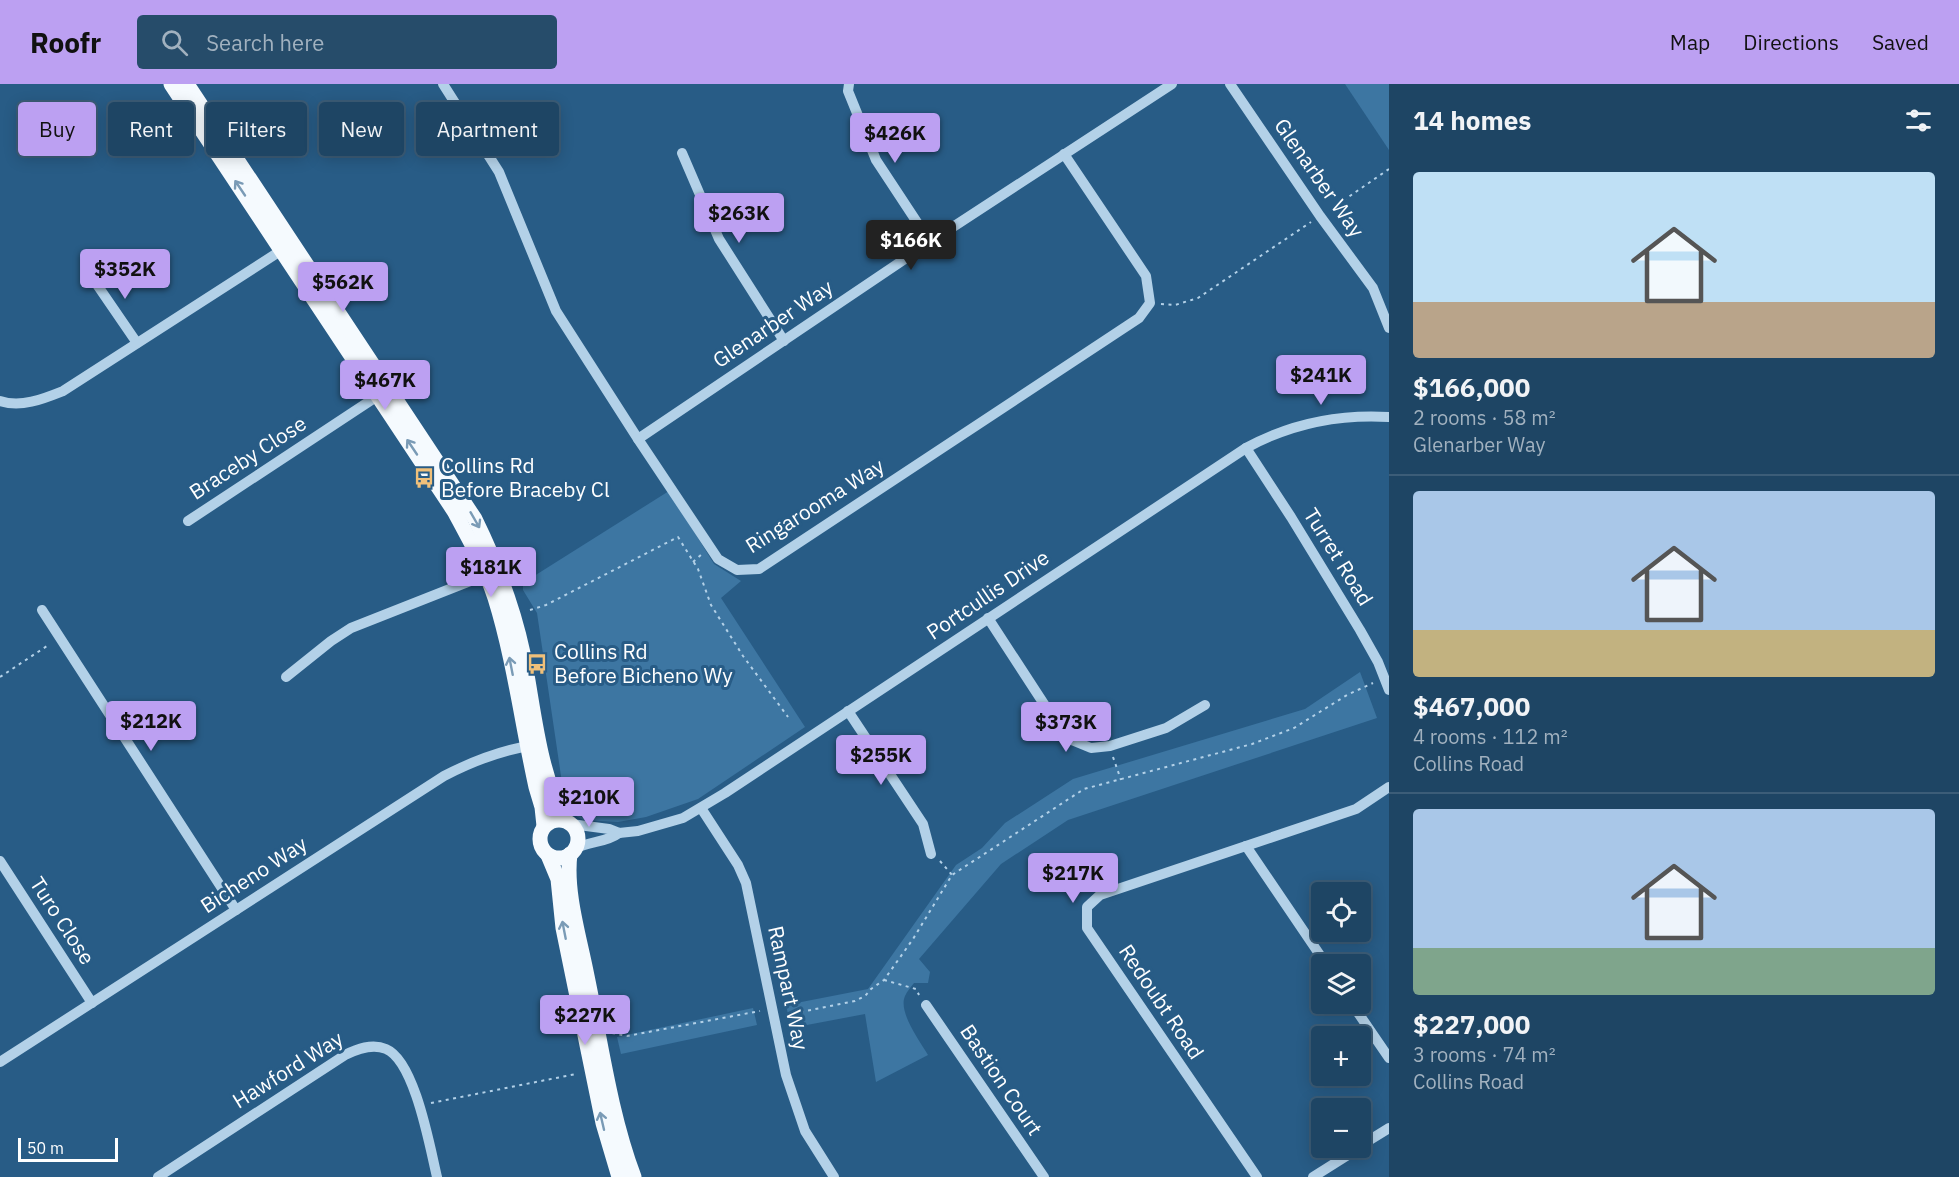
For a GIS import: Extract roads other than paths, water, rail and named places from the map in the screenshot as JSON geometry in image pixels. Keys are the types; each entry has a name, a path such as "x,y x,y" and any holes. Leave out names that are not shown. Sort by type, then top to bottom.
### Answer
{"main road":[{"path":"171,84 287,246"},
{"path":"187,84 287,246 383,391 476,551 492,573 502,624 534,745 550,786 578,837 568,866 573,905 615,1113 634,1177"},
{"path":"534,745 536,787 542,807 544,826"},
{"path":"569,823 558,819 550,821 540,833 540,842 558,879 563,928 603,1123 619,1177"},
{"path":"548,855 562,858 572,852"}],"street":[{"name":"Ringarooma Way","path":"443,84 500,172 556,311 718,559 737,570 759,569 1140,318 1149,303 1146,276 1064,154"},
{"path":"849,84 848,91 876,160 930,242"},
{"name":"Glenarber Way","path":"638,439 930,242 1172,84"},
{"name":"Glenarber Way","path":"1230,84 1320,216 1373,288 1389,328"},
{"path":"682,153 719,239 784,340"},
{"path":"0,401 7,404 35,402 63,392 287,246"},
{"path":"89,273 137,344"},
{"name":"Braceby Close","path":"188,521 383,391"},
{"name":"Portcullis Drive","path":"569,823 609,829 619,833 638,831 683,818 1246,448 1274,434 1324,420 1389,417"},
{"name":"Turret Road","path":"1246,448 1291,517 1378,662 1389,690"},
{"path":"286,677 351,628 492,573"},
{"path":"42,610 236,910"},
{"path":"988,618 1059,726 1074,741 1091,748 1110,746 1166,728 1204,705"},
{"path":"1378,662 1389,656"},
{"path":"848,711 923,824 931,854"},
{"name":"Bicheno Way","path":"0,1062 444,776 489,755 534,745"},
{"name":"Redoubt Road","path":"1257,1177 1088,928 1087,907 1100,896 1356,809 1389,787"},
{"name":"Rampart Way","path":"701,808 738,865 746,883 786,1075 805,1131 834,1177"},
{"name":"Portcullis Drive","path":"572,852 588,843 611,839 619,833"},
{"path":"1246,846 1319,954"},
{"name":"Turo Close","path":"0,861 92,1003"},
{"name":"Bastion Court","path":"926,1005 1044,1177"},
{"path":"1359,1014 1389,1059"},
{"name":"Hawford Way","path":"158,1177 345,1055 359,1048 372,1047 386,1049 397,1058 408,1076 419,1105 438,1177"},
{"path":"1371,1140 1389,1128"},
{"path":"1314,1177 1343,1158"}],"place":[{"name":"Collins Rd Before Braceby Cl","path":"424,478"},
{"name":"Collins Rd Before Bicheno Wy","path":"537,664"}]}
